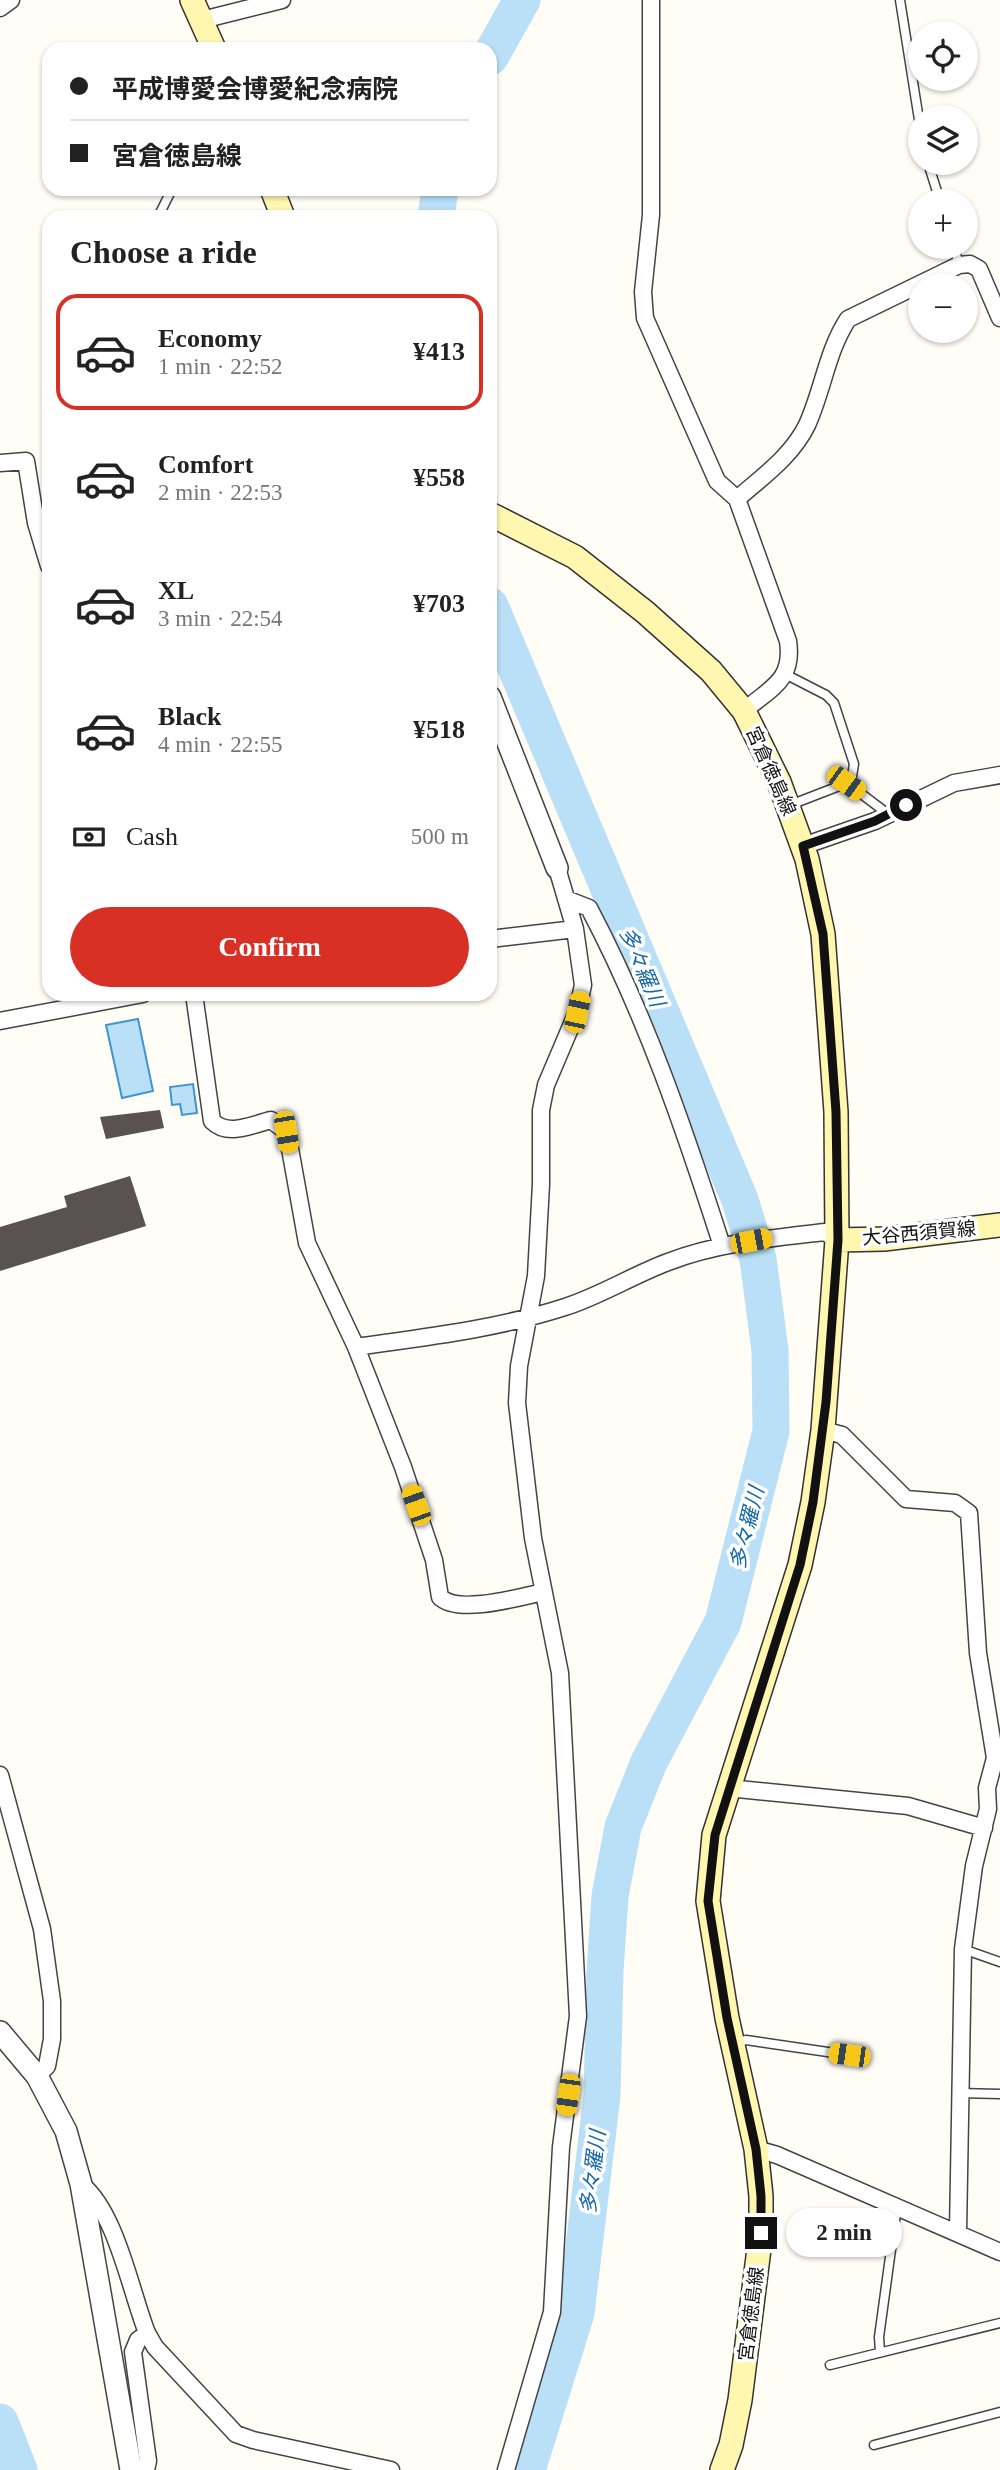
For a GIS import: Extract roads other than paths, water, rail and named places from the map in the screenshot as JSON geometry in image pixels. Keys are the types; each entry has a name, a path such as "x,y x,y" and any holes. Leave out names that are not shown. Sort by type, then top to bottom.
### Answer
{"main road":[{"path":"197,10 211,42"},
{"name":"宮倉徳島線","path":"497,518 575,557 645,612 711,671 744,711 779,782 803,846 823,934 836,1112 838,1240 823,1430 813,1502 800,1565 715,1835 708,1901 732,2043 756,2149 761,2196 758,2267 740,2400 731,2445 722,2470"},
{"name":"大谷西須賀線","path":"838,1240 884,1238 1000,1225"}],"street":[{"path":"0,8 11,0"},
{"path":"197,10 282,0"},
{"path":"651,0 651,201 643,292 645,317 717,481 737,499 788,642 791,659 779,682 744,711"},
{"path":"737,499 787,455 798,440 807,424 838,334 848,319 959,265 970,264 979,269 1000,318"},
{"path":"0,463 26,461 30,494 42,539"},
{"path":"497,715 557,868 575,929 583,985 577,1012 546,1085 541,1110 541,1184 536,1276 519,1366 517,1403 533,1538 560,1672 578,2016 561,2147 552,2312 506,2470"},
{"path":"803,846 888,814 954,783 1000,775"},
{"path":"566,899 590,908 617,961 728,1246"},
{"path":"497,938 575,929"},
{"path":"0,1021 106,1001"},
{"path":"195,1001 212,1121 218,1128 229,1130 271,1120 286,1132 307,1243 356,1347 424,1524 440,1597 458,1605 543,1592"},
{"path":"356,1347 481,1329 529,1318 569,1306 670,1261 728,1246 768,1238 825,1232 838,1240"},
{"path":"823,1430 842,1435 906,1499 955,1503 969,1513 978,1653 997,1741 994,1789 974,1866 963,1949 958,2093 958,2232"},
{"path":"0,1775 42,1928 52,2001 52,2039 47,2066 37,2076"},
{"path":"728,1788 908,1806 984,1828"},
{"path":"0,2032 37,2076 66,2131 81,2184 131,2470"},
{"path":"756,2149 777,2155 1000,2252"},
{"path":"81,2184 94,2195 106,2213 146,2333 155,2347 236,2434 391,2470"},
{"path":"146,2333 138,2340 133,2352 148,2461 146,2470"}],"lane":[{"path":"900,0 917,105"},
{"path":"957,259 959,265"},
{"path":"785,674 826,695 834,703 854,764 852,776 846,783 788,806"},
{"path":"846,783 888,814"},
{"path":"963,1949 1000,1962"},
{"path":"732,2043 746,2040 849,2055"},
{"path":"958,2093 1000,2094"},
{"path":"880,2352 879,2337 897,2206"},
{"path":"830,2365 1000,2323"},
{"path":"874,2445 1000,2412"}],"water":[{"path":"138,1019 153,1091 122,1098 106,1025"},
{"path":"193,1084 197,1113 182,1115 180,1104 172,1105 170,1087"}],"waterway":[{"name":"多々羅川","path":"497,45 522,0"},
{"name":"多々羅川","path":"437,210 439,196"},
{"name":"多々羅川","path":"497,623 740,1200 758,1259 770,1350 771,1431 723,1622 649,1762 623,1827 610,1896 602,2096 576,2313 527,2470"},
{"path":"0,2422 19,2470"}]}
